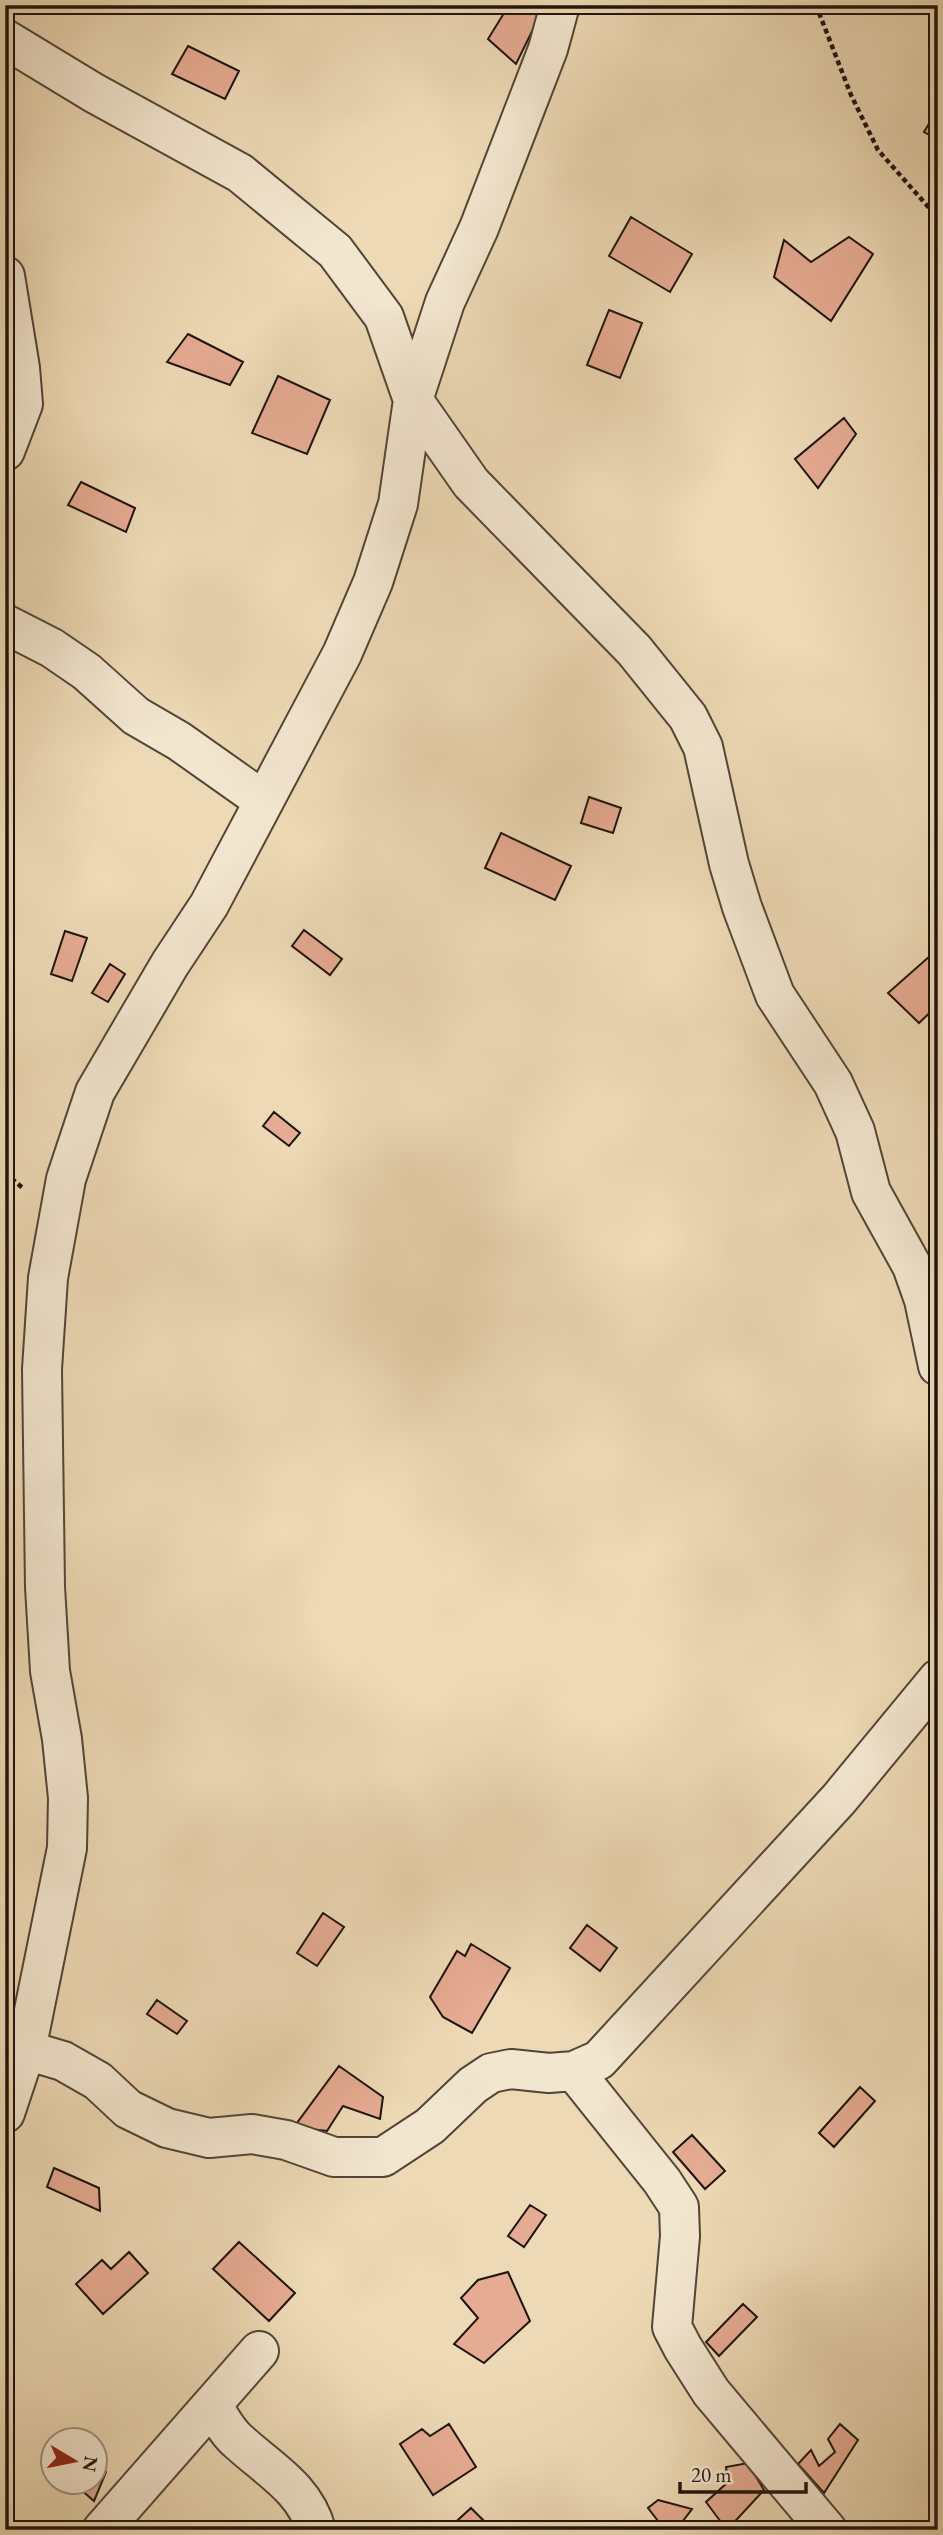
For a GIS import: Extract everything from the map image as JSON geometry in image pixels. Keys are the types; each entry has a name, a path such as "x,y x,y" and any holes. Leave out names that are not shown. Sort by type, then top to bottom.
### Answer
{"street":[{"path":"5,2113 26,2050 67,1848 68,1798 62,1739 50,1671 45,1587 41,1369 48,1278 66,1179 95,1091 170,964 209,905 342,654 373,583 398,504 413,400 445,302 479,228 543,61 560,5"},
{"path":"5,39 94,93 240,173 335,251 384,317 413,400 471,483 634,650 688,718 703,747 729,864 775,995 833,1083 855,1130 871,1192 912,1266 924,1300 938,1366"},
{"path":"5,276 23,404 5,451"},
{"path":"5,624 52,648 87,672 136,716 179,741 264,801"},
{"path":"26,2050 63,2061 98,2081 128,2109 167,2129 209,2138 252,2134 286,2140 334,2157 383,2157 430,2126 473,2085 491,2073 511,2068 549,2073 574,2071 599,2060 839,1800 938,1679"},
{"path":"574,2071 662,2181 679,2207 680,2236 672,2328 683,2348 711,2392 827,2530"},
{"path":"102,2530 259,2351"},
{"path":"212,2405 235,2439 293,2487 312,2514 316,2530"}],"path":[{"path":"816,5 851,95 878,150 938,218"}],"building":[{"path":"509,5 526,5 540,15 516,64 488,39"},
{"path":"188,46 239,71 225,99 172,74"},
{"path":"930,122 938,126 938,140 924,132"},
{"path":"631,217 692,254 670,292 609,256"},
{"path":"849,237 873,254 831,321 774,277 784,240 811,262"},
{"path":"609,310 642,323 620,378 587,365"},
{"path":"188,334 243,362 230,385 167,362"},
{"path":"278,376 330,400 307,454 252,433"},
{"path":"844,418 856,434 818,488 795,459"},
{"path":"81,482 135,508 126,532 68,505"},
{"path":"589,797 621,808 613,833 581,823"},
{"path":"501,833 571,866 555,900 485,868"},
{"path":"304,930 342,959 330,975 292,946"},
{"path":"65,931 87,938 72,981 51,974"},
{"path":"931,955 938,961 938,1005 919,1023 888,993"},
{"path":"110,964 125,974 108,1002 92,993"},
{"path":"274,1112 300,1133 289,1146 263,1126"},
{"path":"323,1913 344,1927 317,1966 297,1953"},
{"path":"587,1925 617,1948 600,1971 570,1948"},
{"path":"471,1944 510,1968 472,2033 443,2017 430,1997 457,1951 465,1956"},
{"path":"157,2000 187,2021 177,2034 147,2014"},
{"path":"339,2066 383,2097 380,2119 343,2106 327,2131 294,2127"},
{"path":"860,2087 875,2101 834,2147 819,2133"},
{"path":"692,2135 725,2171 705,2189 673,2152"},
{"path":"54,2168 99,2188 100,2211 47,2187"},
{"path":"530,2205 546,2215 524,2247 508,2236"},
{"path":"239,2242 295,2293 269,2321 213,2269"},
{"path":"129,2252 148,2273 103,2314 76,2284 102,2260 111,2269"},
{"path":"508,2272 530,2321 484,2363 454,2344 478,2318 461,2298 478,2280"},
{"path":"743,2304 757,2317 719,2356 706,2342"},
{"path":"449,2424 476,2467 433,2495 400,2444 422,2429 430,2436"},
{"path":"840,2424 858,2440 824,2493 798,2464 811,2450 819,2466 835,2452 828,2439"},
{"path":"748,2463 764,2490 727,2530 706,2502 728,2482 726,2467"},
{"path":"658,2500 692,2509 676,2530 665,2530 648,2508"},
{"path":"471,2508 487,2524 483,2530 447,2530"}]}
